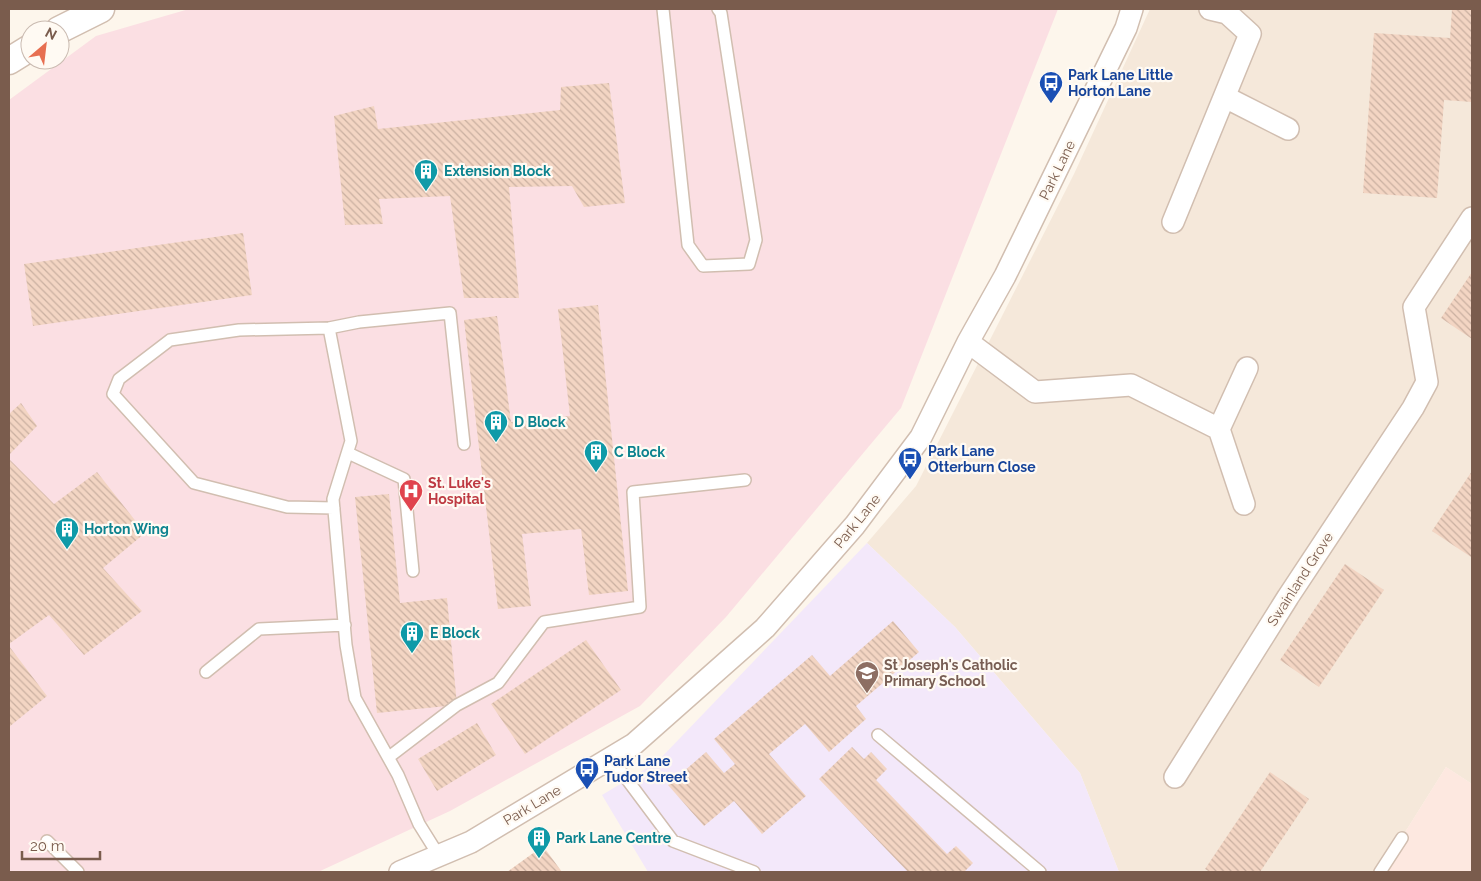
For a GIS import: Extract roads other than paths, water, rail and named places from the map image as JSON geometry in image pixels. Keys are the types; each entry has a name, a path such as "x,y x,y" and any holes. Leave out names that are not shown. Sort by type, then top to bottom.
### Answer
{"street":[{"path":"70,24 101,9"},
{"name":"Park Lane","path":"400,872 445,864 471,842 634,744 765,628 855,524 921,437 968,342 1005,276 1126,28 1132,9"},
{"path":"1173,222 1250,34 1227,13 1210,9"},
{"path":"9,61 20,54"},
{"path":"1225,97 1288,129"},
{"name":"Swainland Grove","path":"1175,777 1288,597 1413,408 1427,382 1414,307 1472,218"},
{"path":"968,342 1035,392 1132,385 1219,429"},
{"path":"1244,504 1219,429 1247,368"}],"lane":[{"path":"663,9 688,246 703,266 749,264 756,240 721,12 718,9"},
{"path":"334,508 287,507 194,483 113,394 119,380 170,340 238,330 330,328 359,322 450,313 464,444"},
{"path":"330,328 351,441 333,499 345,625 355,698 389,757 420,824 445,864"},
{"path":"348,453 404,480 413,571"},
{"path":"389,757 457,705 498,683 544,622 640,607 633,492 745,480"},
{"path":"206,672 259,629 345,625"},
{"path":"878,735 1040,872"},
{"path":"611,758 673,841 754,872"},
{"path":"1380,872 1402,838"},
{"path":"47,841 78,872"}],"place":[{"name":"Park Lane Little Horton Lane","path":"1051,104"},
{"name":"Extension Block","path":"426,192"},
{"name":"D Block","path":"496,443"},
{"name":"C Block","path":"596,473"},
{"name":"Park Lane Otterburn Close","path":"910,480"},
{"name":"St. Luke's Hospital","path":"411,512"},
{"name":"Horton Wing","path":"67,550"},
{"name":"E Block","path":"412,654"},
{"name":"St Joseph's Catholic Primary School","path":"867,694"},
{"name":"Park Lane Tudor Street","path":"587,790"},
{"name":"Park Lane Centre","path":"539,859"}]}
